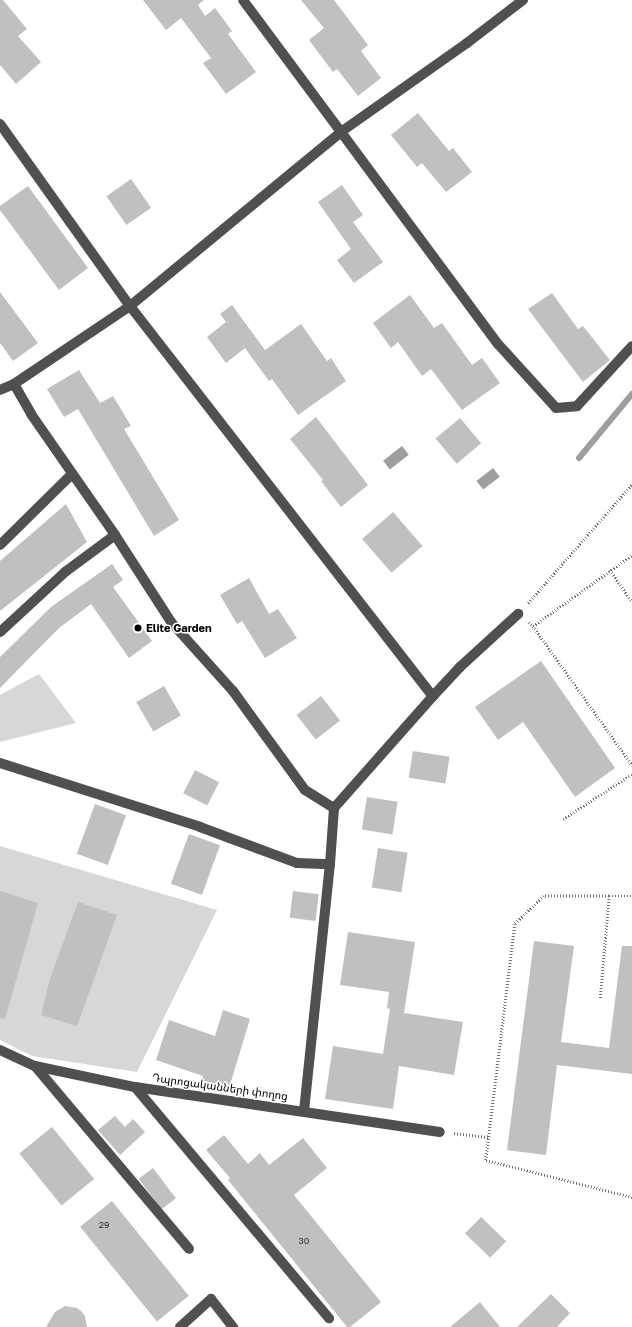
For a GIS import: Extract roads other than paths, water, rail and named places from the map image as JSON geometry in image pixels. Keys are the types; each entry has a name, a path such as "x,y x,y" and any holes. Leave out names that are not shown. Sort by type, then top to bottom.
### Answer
{"street":[{"path":"243,0 498,344 556,408 577,406 632,346"},
{"path":"0,390 14,384 130,306 341,132 466,43 523,0"},
{"path":"0,124 130,306 433,696"},
{"path":"14,384 31,414 115,536 171,622 233,691 305,790 334,808"},
{"path":"0,545 72,474"},
{"path":"0,632 65,572 115,536"},
{"path":"304,1110 330,864 334,808 460,667 518,614"},
{"path":"0,763 200,827 297,863 330,864"},
{"name":"Դպրոցականների փողոց","path":"0,1050 35,1066 135,1087 304,1110 440,1132"},
{"path":"35,1066 189,1249"},
{"path":"135,1087 328,1318"},
{"path":"180,1327 211,1299 232,1327"}],"waterway":[{"path":"579,458 632,394"}],"place":[{"name":"Elite Garden","path":"138,628"}]}
